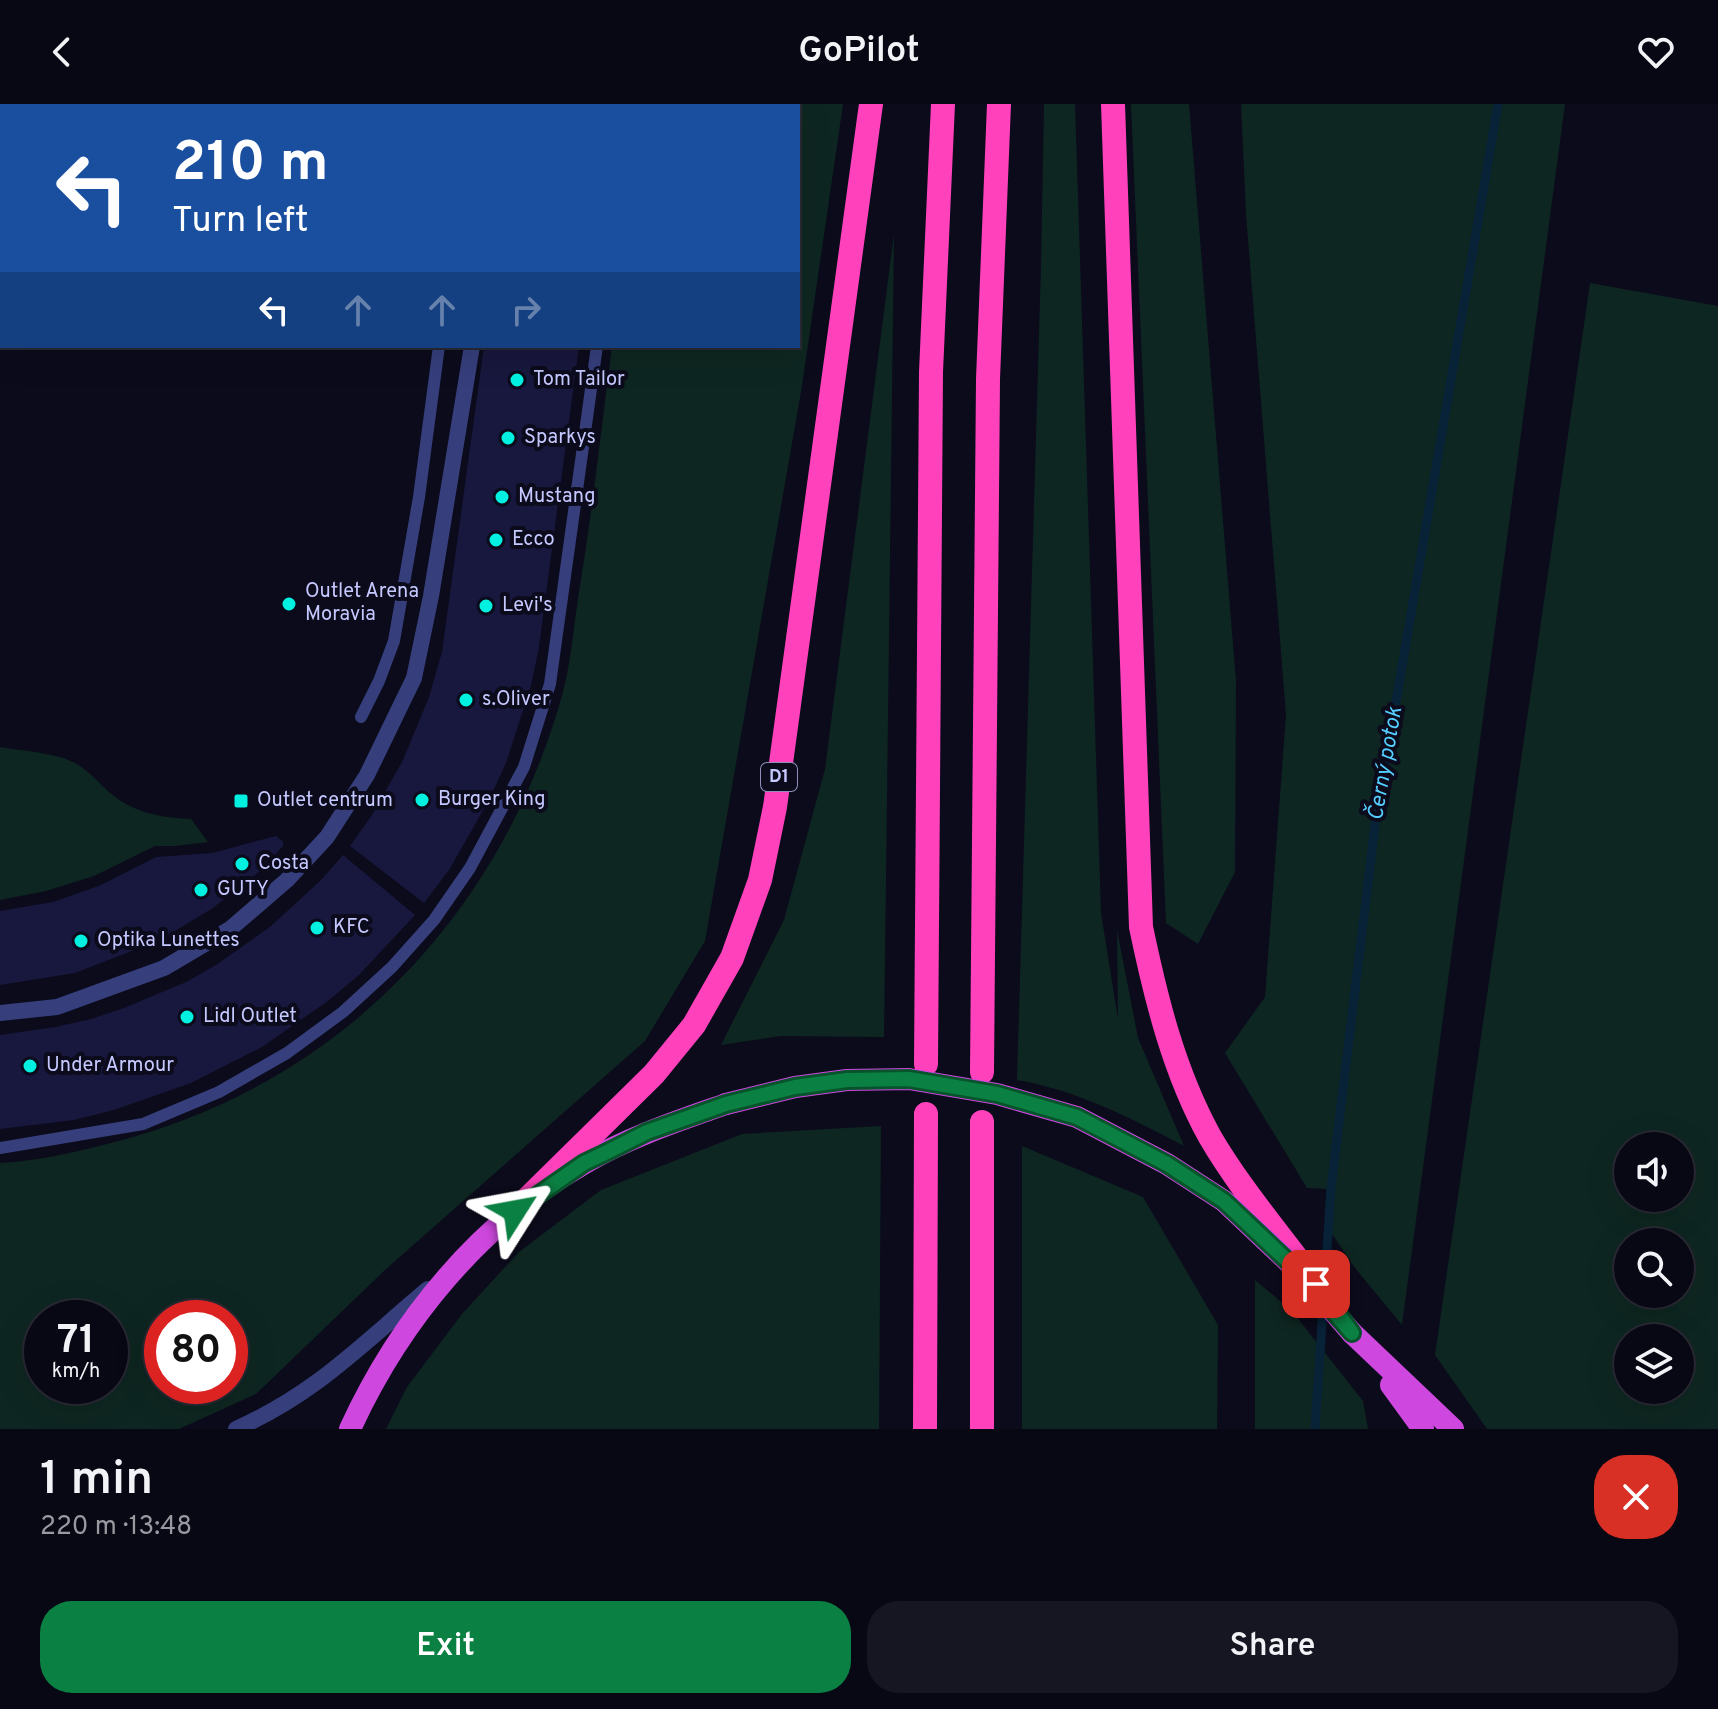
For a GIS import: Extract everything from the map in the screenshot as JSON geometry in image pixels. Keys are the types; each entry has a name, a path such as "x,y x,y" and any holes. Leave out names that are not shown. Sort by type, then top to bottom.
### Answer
{"highway":[{"name":"D1","path":"515,1211 654,1074 694,1025 732,958 760,880 775,807 871,104"},
{"path":"926,1064 931,372 943,104"},
{"path":"982,1072 988,379 999,104"},
{"path":"1113,104 1141,927 1162,1022 1210,1137 1352,1333"},
{"path":"350,1429 402,1338 454,1267 515,1211 597,1157 647,1132 726,1104 795,1087 847,1080 909,1079 997,1094 1077,1117 1167,1164 1224,1201 1296,1269 1434,1426"},
{"path":"925,1429 926,1114"},
{"path":"982,1122 982,1429"}],"street":[{"path":"0,1013 57,1007 164,968 230,929 287,880 327,837 367,775 414,678 431,596 472,348"},
{"path":"236,1429 275,1411 325,1378 454,1267"}],"lane":[{"path":"361,717 394,641 419,497 439,348"},
{"path":"0,1148 143,1124 219,1092 287,1053 343,1012 392,967 434,920 470,868 524,767 550,684 597,348"}],"green space":[{"path":"800,104 843,104 802,386 705,941 645,1041 386,1269 256,1394 248,1398 248,1300 144,1300 144,1404 234,1404 179,1429 0,1429 0,1163 107,1144 188,1118 263,1083 331,1039 393,986 446,926 492,859 530,785 559,706 571,652 612,348 800,348"},
{"path":"1044,104 1075,104 1101,913 1118,1019 1117,930 1138,1038 1184,1146 1082,1098 1017,1080"},
{"path":"1131,104 1189,104 1236,681 1235,872 1198,944 1166,923"},
{"path":"1241,104 1565,104 1402,1325 1355,1268 1328,1228 1330,1189 1307,1188 1225,1053 1265,997 1286,715 1246,214"},
{"path":"894,234 884,1037 781,1036 721,1045 784,920 825,769"},
{"path":"1590,283 1718,306 1718,1429 1487,1429 1435,1355"},
{"path":"0,747 53,755 72,762 126,804 144,812 191,819 208,842 155,846 94,876 46,891 0,900"},
{"path":"881,1126 879,1429 386,1429 407,1387 462,1314 519,1252 601,1190 742,1134"},
{"path":"1022,1146 1143,1197 1218,1325 1217,1429 1022,1429"},
{"path":"1255,1280 1292,1311 1363,1401 1368,1429 1255,1429"}],"building":[{"path":"484,348 579,348 539,647 531,686 506,763 489,800 449,870 424,903 350,846 372,815 403,760 429,697 442,652"},
{"path":"276,836 283,846 260,871 213,908 160,940 75,973 0,985 0,911 53,902 101,885 156,857 212,853"},
{"path":"343,855 415,915 359,975 328,1001 262,1047 191,1083 114,1110 74,1120 0,1129 0,1035 91,1019 186,982 271,926"}],"waterway":[{"name":"Černý potok","path":"1315,1429 1331,1188 1375,825 1498,104"}],"place":[{"name":"Tom Tailor","path":"517,380"},
{"name":"Sparkys","path":"508,438"},
{"name":"Mustang","path":"502,497"},
{"name":"Ecco","path":"496,540"},
{"name":"Outlet Arena Moravia","path":"289,604"},
{"name":"Levi's","path":"486,606"},
{"name":"s.Oliver","path":"466,700"},
{"name":"Burger King","path":"422,800"},
{"name":"Outlet centrum","path":"241,801"},
{"name":"Costa","path":"242,864"},
{"name":"GUTY","path":"201,890"},
{"name":"KFC","path":"317,928"},
{"name":"Optika Lunettes","path":"81,941"},
{"name":"Lidl Outlet","path":"187,1017"},
{"name":"Under Armour","path":"30,1066"}],"route":[{"path":"515,1211 584,1163 647,1132 726,1104 795,1087 847,1080 909,1079 997,1094 1077,1117 1167,1164 1224,1201 1296,1269 1352,1333 1316,1284"}]}
